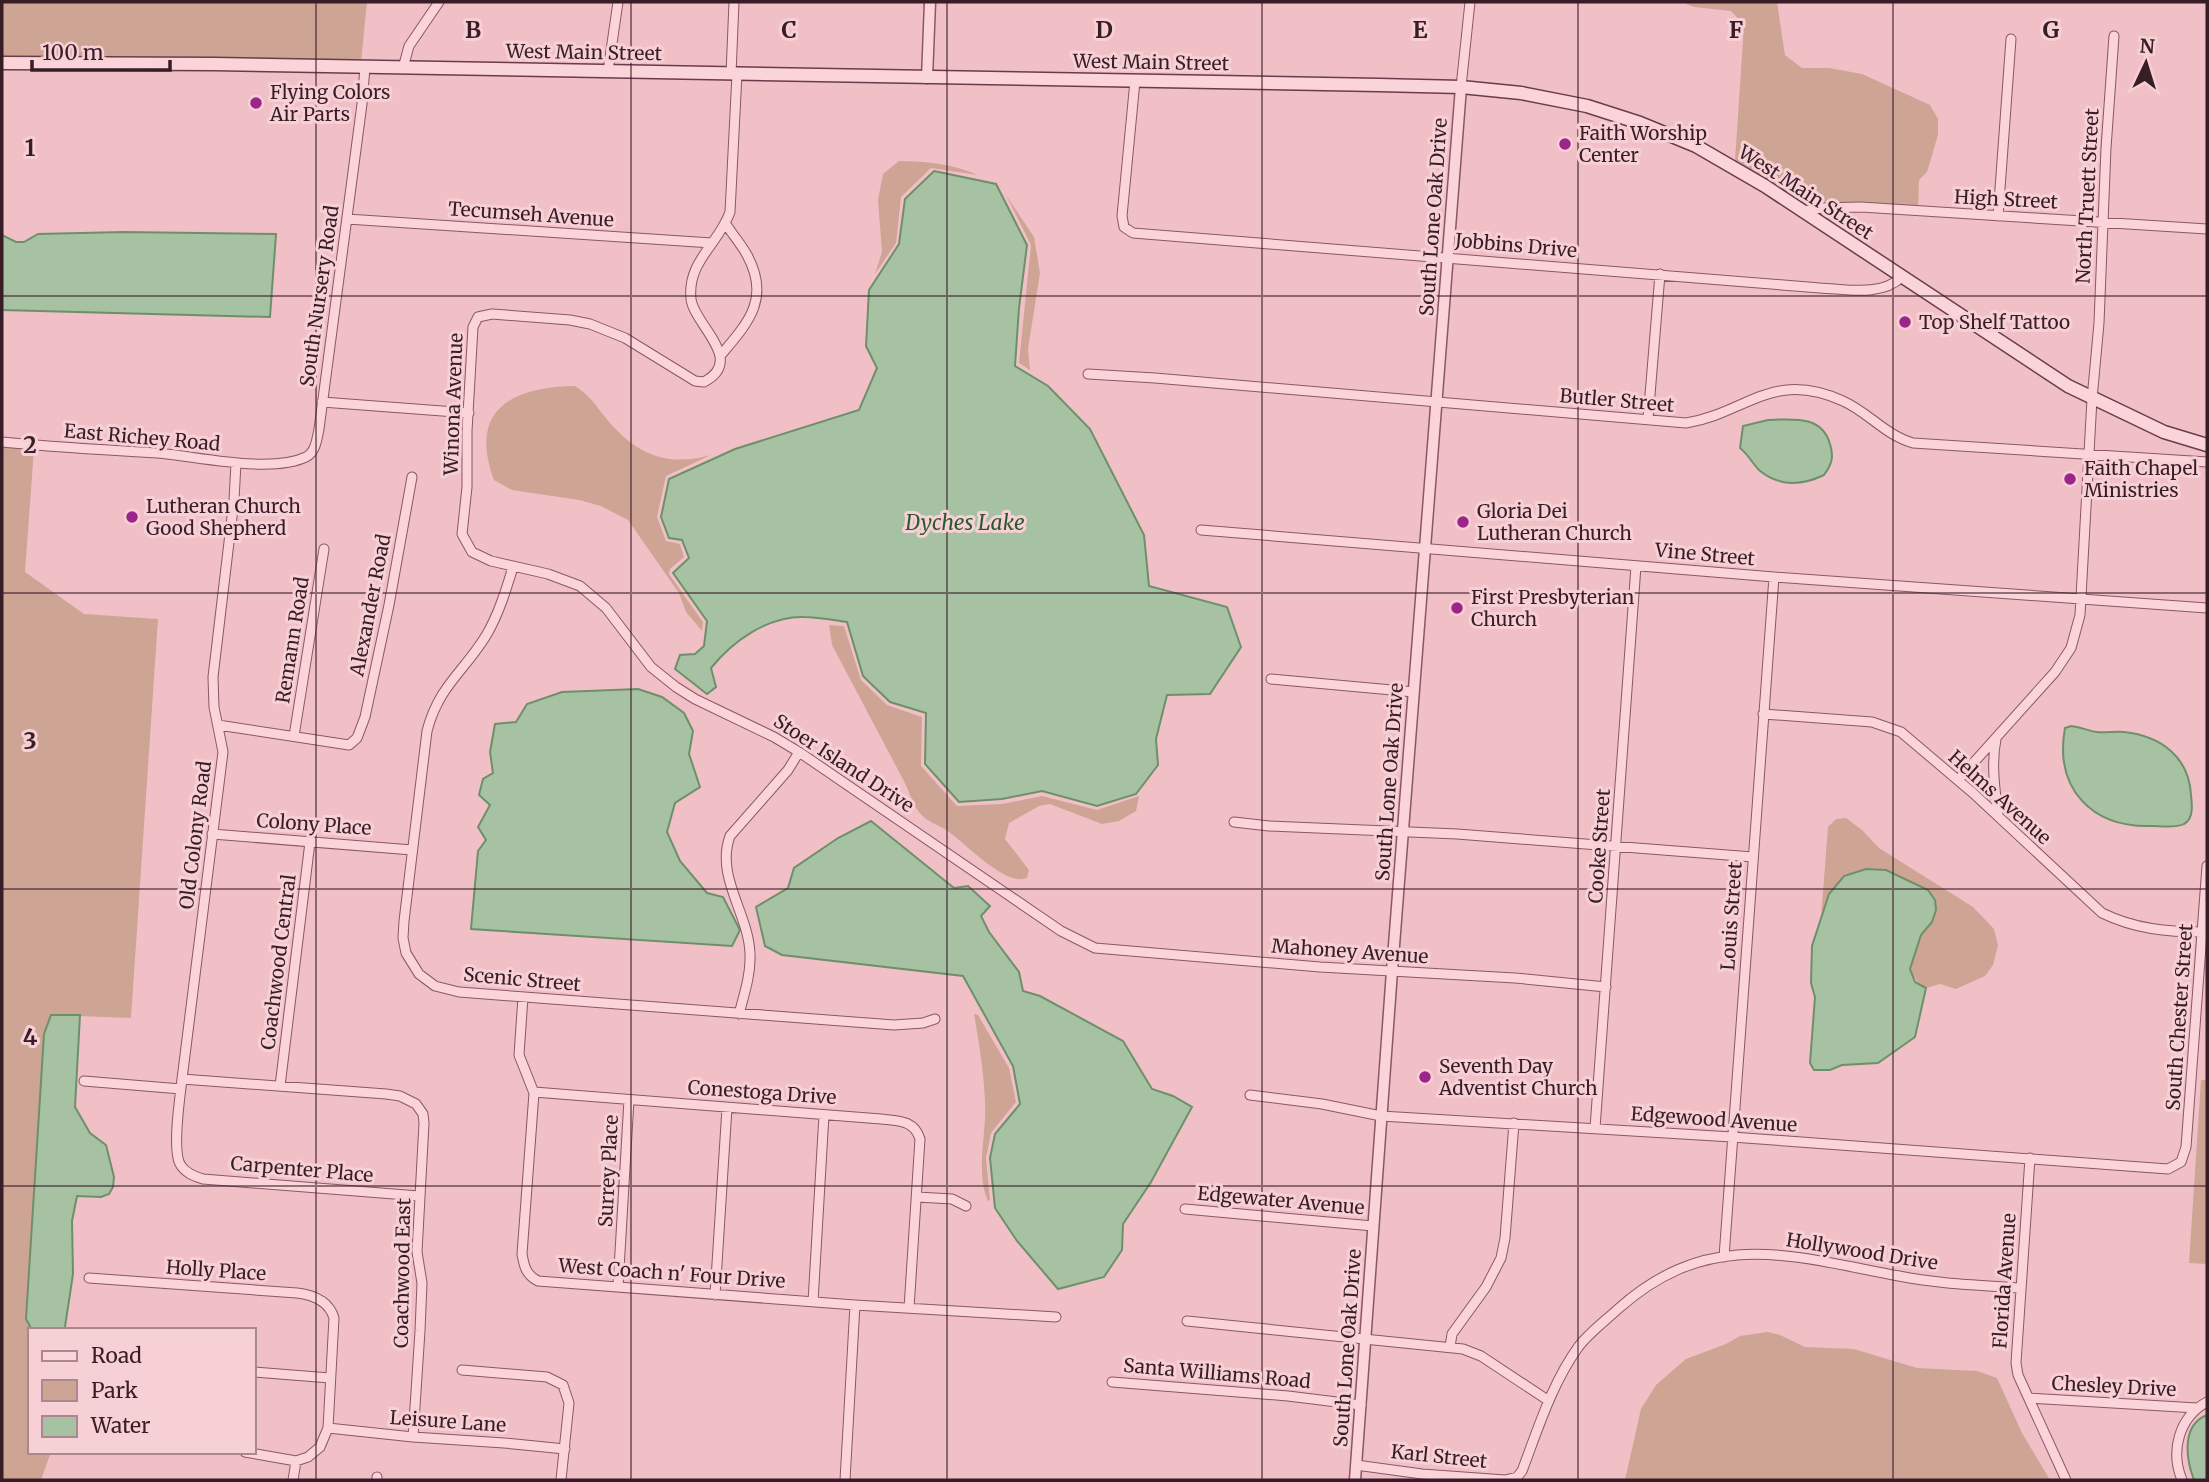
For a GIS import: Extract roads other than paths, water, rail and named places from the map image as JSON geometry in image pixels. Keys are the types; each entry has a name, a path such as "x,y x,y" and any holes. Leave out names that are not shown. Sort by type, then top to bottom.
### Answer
{"main road":[{"name":"West Main Street","path":"2,63 1461,87 1521,93 1587,106 1640,123 1696,146 1748,175 2068,386 2164,432 2207,445"}],"street":[{"path":"403,68 409,46 439,2"},
{"path":"608,71 618,2"},
{"path":"720,356 714,338 695,315 690,295 696,265 726,223 730,212 734,2"},
{"path":"927,78 930,2"},
{"path":"1461,87 1470,2"},
{"name":"North Truett Street","path":"1958,780 2065,659 2077,634 2082,599 2114,36"},
{"path":"1998,216 2011,39"},
{"name":"South Nursery Road","path":"236,463 280,462 305,457 310,454 317,440 365,67"},
{"name":"Jobbins Drive","path":"1135,81 1122,216 1124,228 1133,233 1874,291 1902,277"},
{"name":"South Lone Oak Drive","path":"1355,1480 1461,87"},
{"name":"High Street","path":"1803,211 1861,207 2207,229"},
{"name":"Tecumseh Avenue","path":"347,219 712,243"},
{"path":"720,356 755,307 758,288 752,264 726,223"},
{"path":"1648,419 1660,274"},
{"name":"Winona Avenue","path":"513,568 477,556 464,541 462,534 467,487 473,327 482,315 570,320 590,324 625,338 699,382 714,374 720,356"},
{"name":"Butler Street","path":"1088,374 1686,423 1695,422 1770,392 1797,390 1820,393 1843,401 1889,433 1913,443 2207,462"},
{"path":"322,402 469,413"},
{"name":"East Richey Road","path":"2,442 236,463"},
{"name":"Old Colony Road","path":"185,1170 178,1159 177,1145 181,1084 223,752 212,693 236,463"},
{"name":"Alexander Road","path":"294,736 349,746 357,738 365,717 389,605 412,477"},
{"name":"Vine Street","path":"1201,530 1774,578 2207,608"},
{"name":"Remann Road","path":"294,736 324,549"},
{"name":"Cooke Street","path":"1595,1128 1636,566"},
{"name":"Stoer Island Drive","path":"513,568 558,577 589,592 606,608 652,667 676,687 799,752 872,799 1041,917 1093,948"},
{"name":"Scenic Street","path":"513,568 504,598 490,628 444,690 431,715 427,731 404,920 406,953 419,974 435,986 446,989 523,997 894,1025 935,1019"},
{"name":"Louis Street","path":"1724,1257 1774,578"},
{"path":"1271,679 1414,692"},
{"name":"Helms Avenue","path":"1763,714 1882,724 1901,732 1998,816 2102,913 2128,925 2142,928 2203,932"},
{"path":"218,725 294,736"},
{"path":"1996,737 1993,753 1998,816"},
{"path":"739,1014 750,954 741,914 726,869 726,846 730,836 788,770 799,752"},
{"path":"1234,822 1269,826 1403,831 1752,857"},
{"name":"Colony Place","path":"212,834 412,850"},
{"name":"Coachwood Central","path":"280,1086 310,842"},
{"name":"South Chester Street","path":"2176,1166 2181,1162 2186,1147 2207,866"},
{"name":"Mahoney Avenue","path":"1093,948 1320,967 1515,978 1606,988"},
{"name":"West Coach n' Four Drive","path":"523,997 519,1055 534,1092 523,1242 524,1266 529,1275 538,1281 1056,1317"},
{"path":"84,1081 280,1086"},
{"name":"Coachwood East","path":"280,1086 400,1096 409,1099 421,1109 424,1133 417,1252 422,1283 421,1331 413,1437"},
{"name":"Conestoga Drive","path":"534,1092 904,1122 914,1126 920,1139 909,1308"},
{"name":"Edgewood Avenue","path":"1250,1095 1322,1104 1381,1116 1732,1137 2159,1170 2176,1166"},
{"name":"Surrey Place","path":"618,1286 629,1100"},
{"path":"715,1295 727,1108"},
{"path":"813,1301 824,1115"},
{"path":"1450,1347 1452,1334 1486,1287 1502,1258 1506,1238 1514,1124"},
{"name":"Florida Avenue","path":"2030,1158 2016,1363 2018,1375 2066,1480"},
{"name":"Carpenter Place","path":"185,1170 202,1179 419,1196"},
{"path":"917,1197 952,1199 966,1206"},
{"name":"Edgewater Avenue","path":"1185,1209 1373,1226"},
{"name":"Hollywood Drive","path":"1517,1477 1522,1471 1549,1401 1580,1344 1627,1301 1664,1275 1701,1261 1758,1254 1815,1258 1918,1279 2020,1288"},
{"name":"Holly Place","path":"89,1278 297,1293 319,1299 334,1314 330,1378"},
{"path":"845,1480 855,1305"},
{"path":"1187,1321 1450,1347 1481,1356 1549,1401"},
{"path":"462,1370 547,1377 562,1385 569,1403 561,1480"},
{"path":"256,1372 330,1378 328,1428 325,1438 314,1453 296,1461 256,1454"},
{"name":"Santa Williams Road","path":"1112,1382 1288,1396 1361,1405"},
{"name":"Chesley Drive","path":"2029,1398 2197,1408"},
{"path":"2182,1480 2176,1460 2180,1434 2190,1416 2207,1402"},
{"name":"Leisure Lane","path":"328,1428 565,1449"},
{"path":"293,1480 296,1461"},
{"name":"Karl Street","path":"1356,1465 1454,1477 1505,1480 1517,1477"}],"water":[{"name":"Dyches Lake","path":"934,171 996,184 1027,245 1015,366 1048,386 1090,429 1144,535 1149,586 1227,607 1241,647 1210,694 1167,695 1156,739 1158,765 1136,794 1097,806 1042,791 1002,799 959,802 925,764 926,713 890,702 863,676 847,622 820,618 790,618 751,632 711,668 716,687 707,694 675,669 680,655 695,654 704,646 707,621 673,573 689,558 682,540 669,538 661,517 669,479 735,449 859,410 877,368 866,346 869,290 899,244 905,199"},
{"path":"38,234 276,234 270,317 2,310 2,235 16,242 24,242"},
{"path":"1768,420 1805,421 1820,428 1826,435 1832,453 1824,475 1790,483 1774,480 1759,470 1740,448 1743,426"},
{"path":"638,689 662,697 684,713 693,731 689,754 700,787 675,803 667,832 680,861 707,893 723,897 740,930 732,946 471,929 478,851 486,840 478,827 490,805 479,795 483,779 493,773 490,752 495,724 516,722 527,704 562,692"},
{"path":"2071,726 2097,732 2137,734 2150,738 2171,751 2179,759 2189,782 2192,807 2187,822 2173,826 2131,825 2095,812 2082,801 2072,786 2066,769 2063,750 2065,728"},
{"path":"871,821 954,888 968,886 990,906 981,916 989,932 1019,972 1023,991 1040,996 1123,1041 1152,1089 1173,1096 1192,1107 1151,1182 1123,1224 1122,1250 1104,1277 1058,1289 1017,1241 995,1208 990,1158 995,1134 1020,1104 1013,1066 963,976 782,955 765,946 756,907 788,888 794,868 838,838"},
{"path":"1866,869 1886,870 1928,890 1935,900 1936,910 1932,922 1921,935 1910,969 1915,982 1926,988 1915,1037 1878,1063 1814,1070 1810,1063 1815,997 1811,983 1812,946 1829,894 1844,876"},
{"path":"51,1015 80,1015 75,1107 90,1133 106,1145 114,1177 109,1194 101,1197 77,1196 72,1221 73,1274 64,1328 31,1328 26,1319 44,1034"},
{"path":"2207,1415 2207,1480 2194,1480 2188,1453 2189,1434 2193,1426"}],"place":[{"name":"Flying Colors Air Parts","path":"256,103"},
{"name":"Faith Worship Center","path":"1565,144"},
{"name":"Top Shelf Tattoo","path":"1905,322"},
{"name":"Faith Chapel Ministries","path":"2070,479"},
{"name":"Lutheran Church Good Shepherd","path":"132,517"},
{"name":"Gloria Dei Lutheran Church","path":"1463,522"},
{"name":"First Presbyterian Church","path":"1457,608"},
{"name":"Seventh Day Adventist Church","path":"1425,1077"}]}
